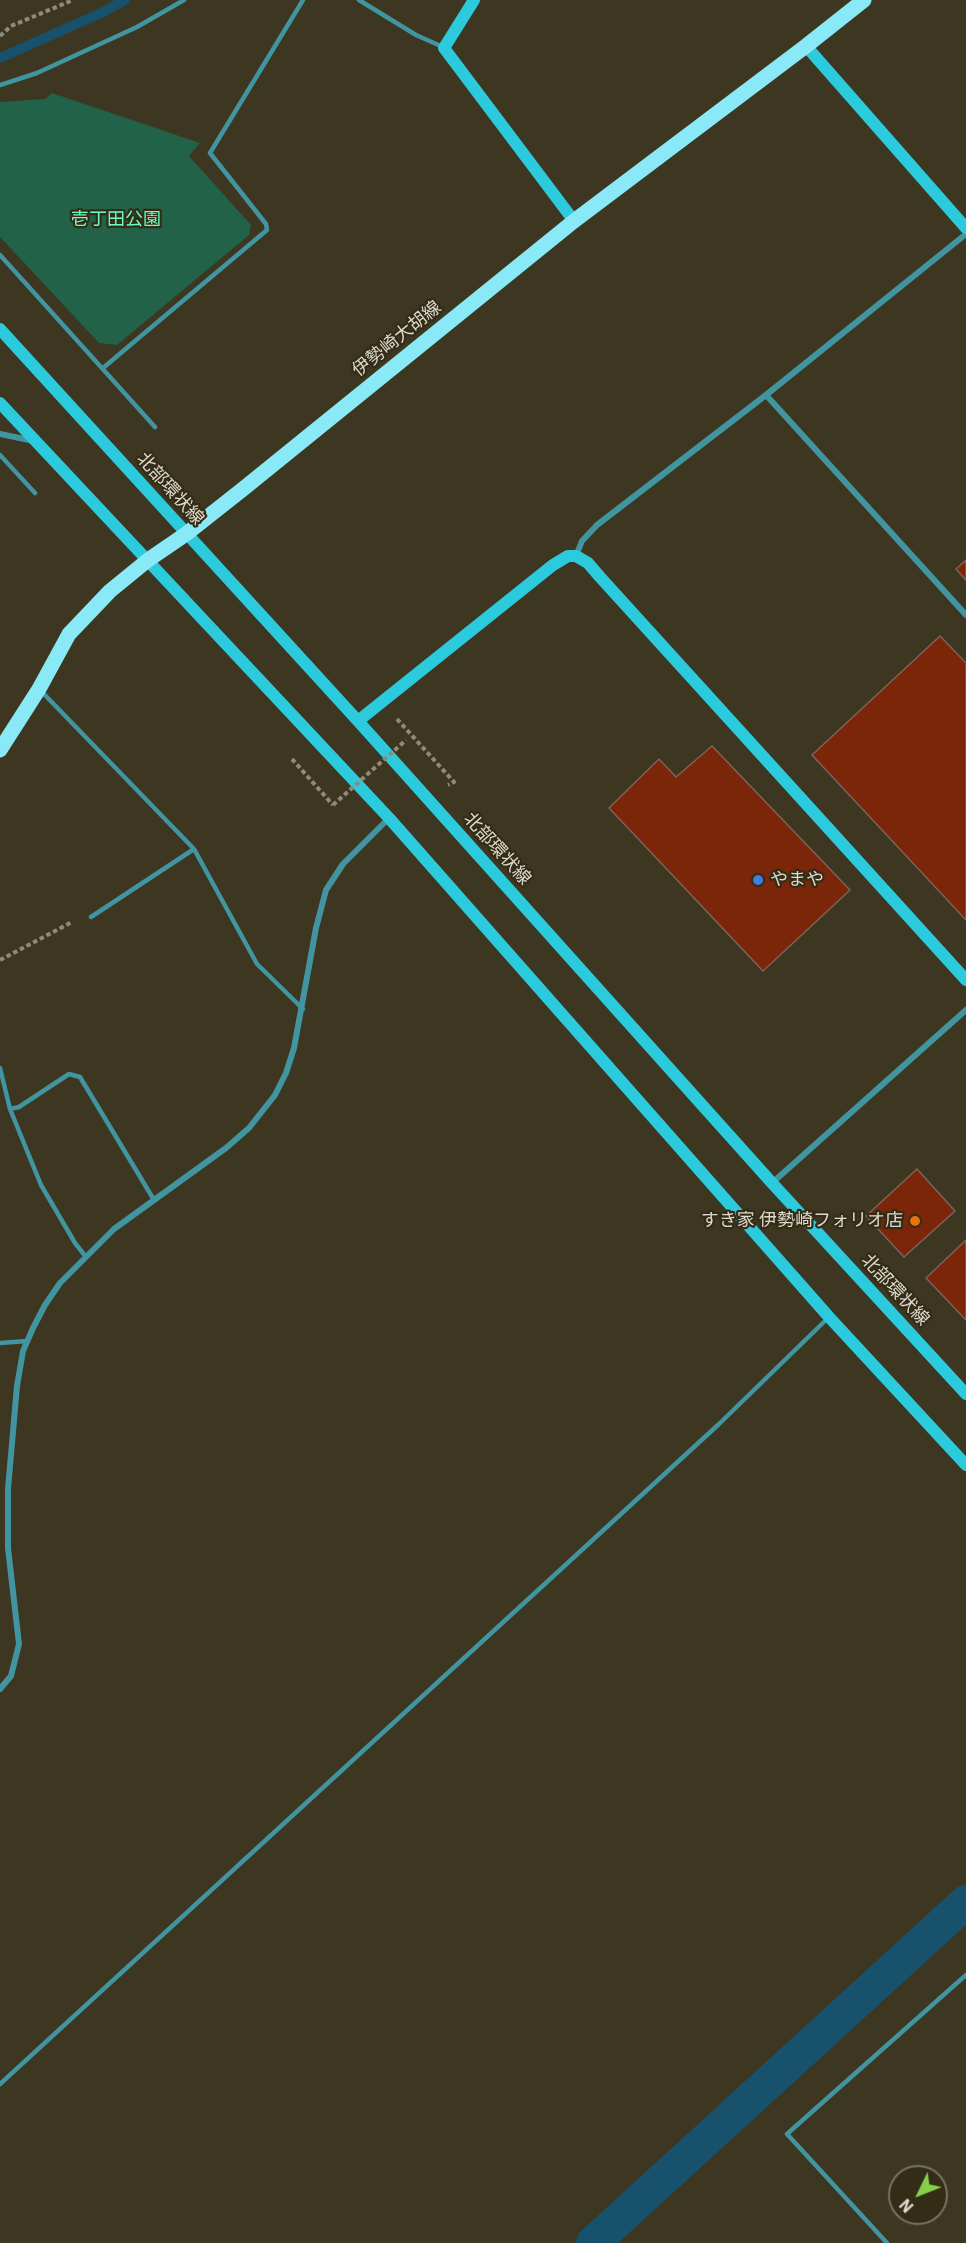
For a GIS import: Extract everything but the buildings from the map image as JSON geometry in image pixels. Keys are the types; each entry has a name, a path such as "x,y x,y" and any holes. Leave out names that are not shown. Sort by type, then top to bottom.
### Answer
{"main road":[{"name":"伊勢崎大胡線","path":"0,750 39,689 69,633 110,591 148,560 186,534 574,221 864,0"}],"street":[{"path":"474,0 444,48 574,221"},
{"path":"806,46 966,228"},
{"path":"576,556 582,541 597,525 766,395 966,234"},
{"name":"北部環状線","path":"0,329 358,721 772,1183 966,1394"},
{"path":"766,395 966,615"},
{"path":"0,403 100,507 389,819 829,1317 966,1465"},
{"path":"0,434 35,441"},
{"path":"358,721 553,565 568,556 576,556 588,563 966,980"},
{"path":"0,1689 10,1677 19,1644 9,1559 8,1489 17,1386 27,1341 45,1305 60,1283 86,1257 114,1230 226,1148 261,1114 275,1095 286,1073 294,1048 303,1009 316,928 326,890 343,864 389,819"},
{"path":"772,1183 966,1010"},
{"path":"0,1556 9,1559"}],"lane":[{"path":"0,84 37,73 137,27 184,0"},
{"path":"103,368 267,230 266,224 210,153 303,0"},
{"path":"359,0 416,36 444,48"},
{"path":"0,255 156,427"},
{"path":"0,455 35,493"},
{"path":"39,689 194,849 257,964 303,1009"},
{"path":"90,917 194,849"},
{"path":"0,1068 10,1110 40,1185 86,1257"},
{"path":"10,1110 19,1107 69,1074 80,1077 154,1200"},
{"path":"0,2084 719,1424 829,1317"},
{"path":"0,1343 27,1341"},
{"path":"887,2243 787,2134 966,1975"}],"path":[{"path":"0,36 11,26 73,0"},
{"path":"397,719 454,782 449,786 444,781"},
{"path":"292,759 333,805 406,740"},
{"path":"0,960 67,924 90,917"}],"green space":[{"name":"壱丁田公園","path":"52,93 200,143 189,156 251,225 249,235 117,345 99,343 0,237 0,102 45,99"}],"waterway":[{"path":"0,58 125,0"},
{"path":"593,2243 966,1902"}],"place":[{"name":"やまや","path":"758,880"},
{"name":"すき家 伊勢崎フォリオ店","path":"915,1221"}]}
